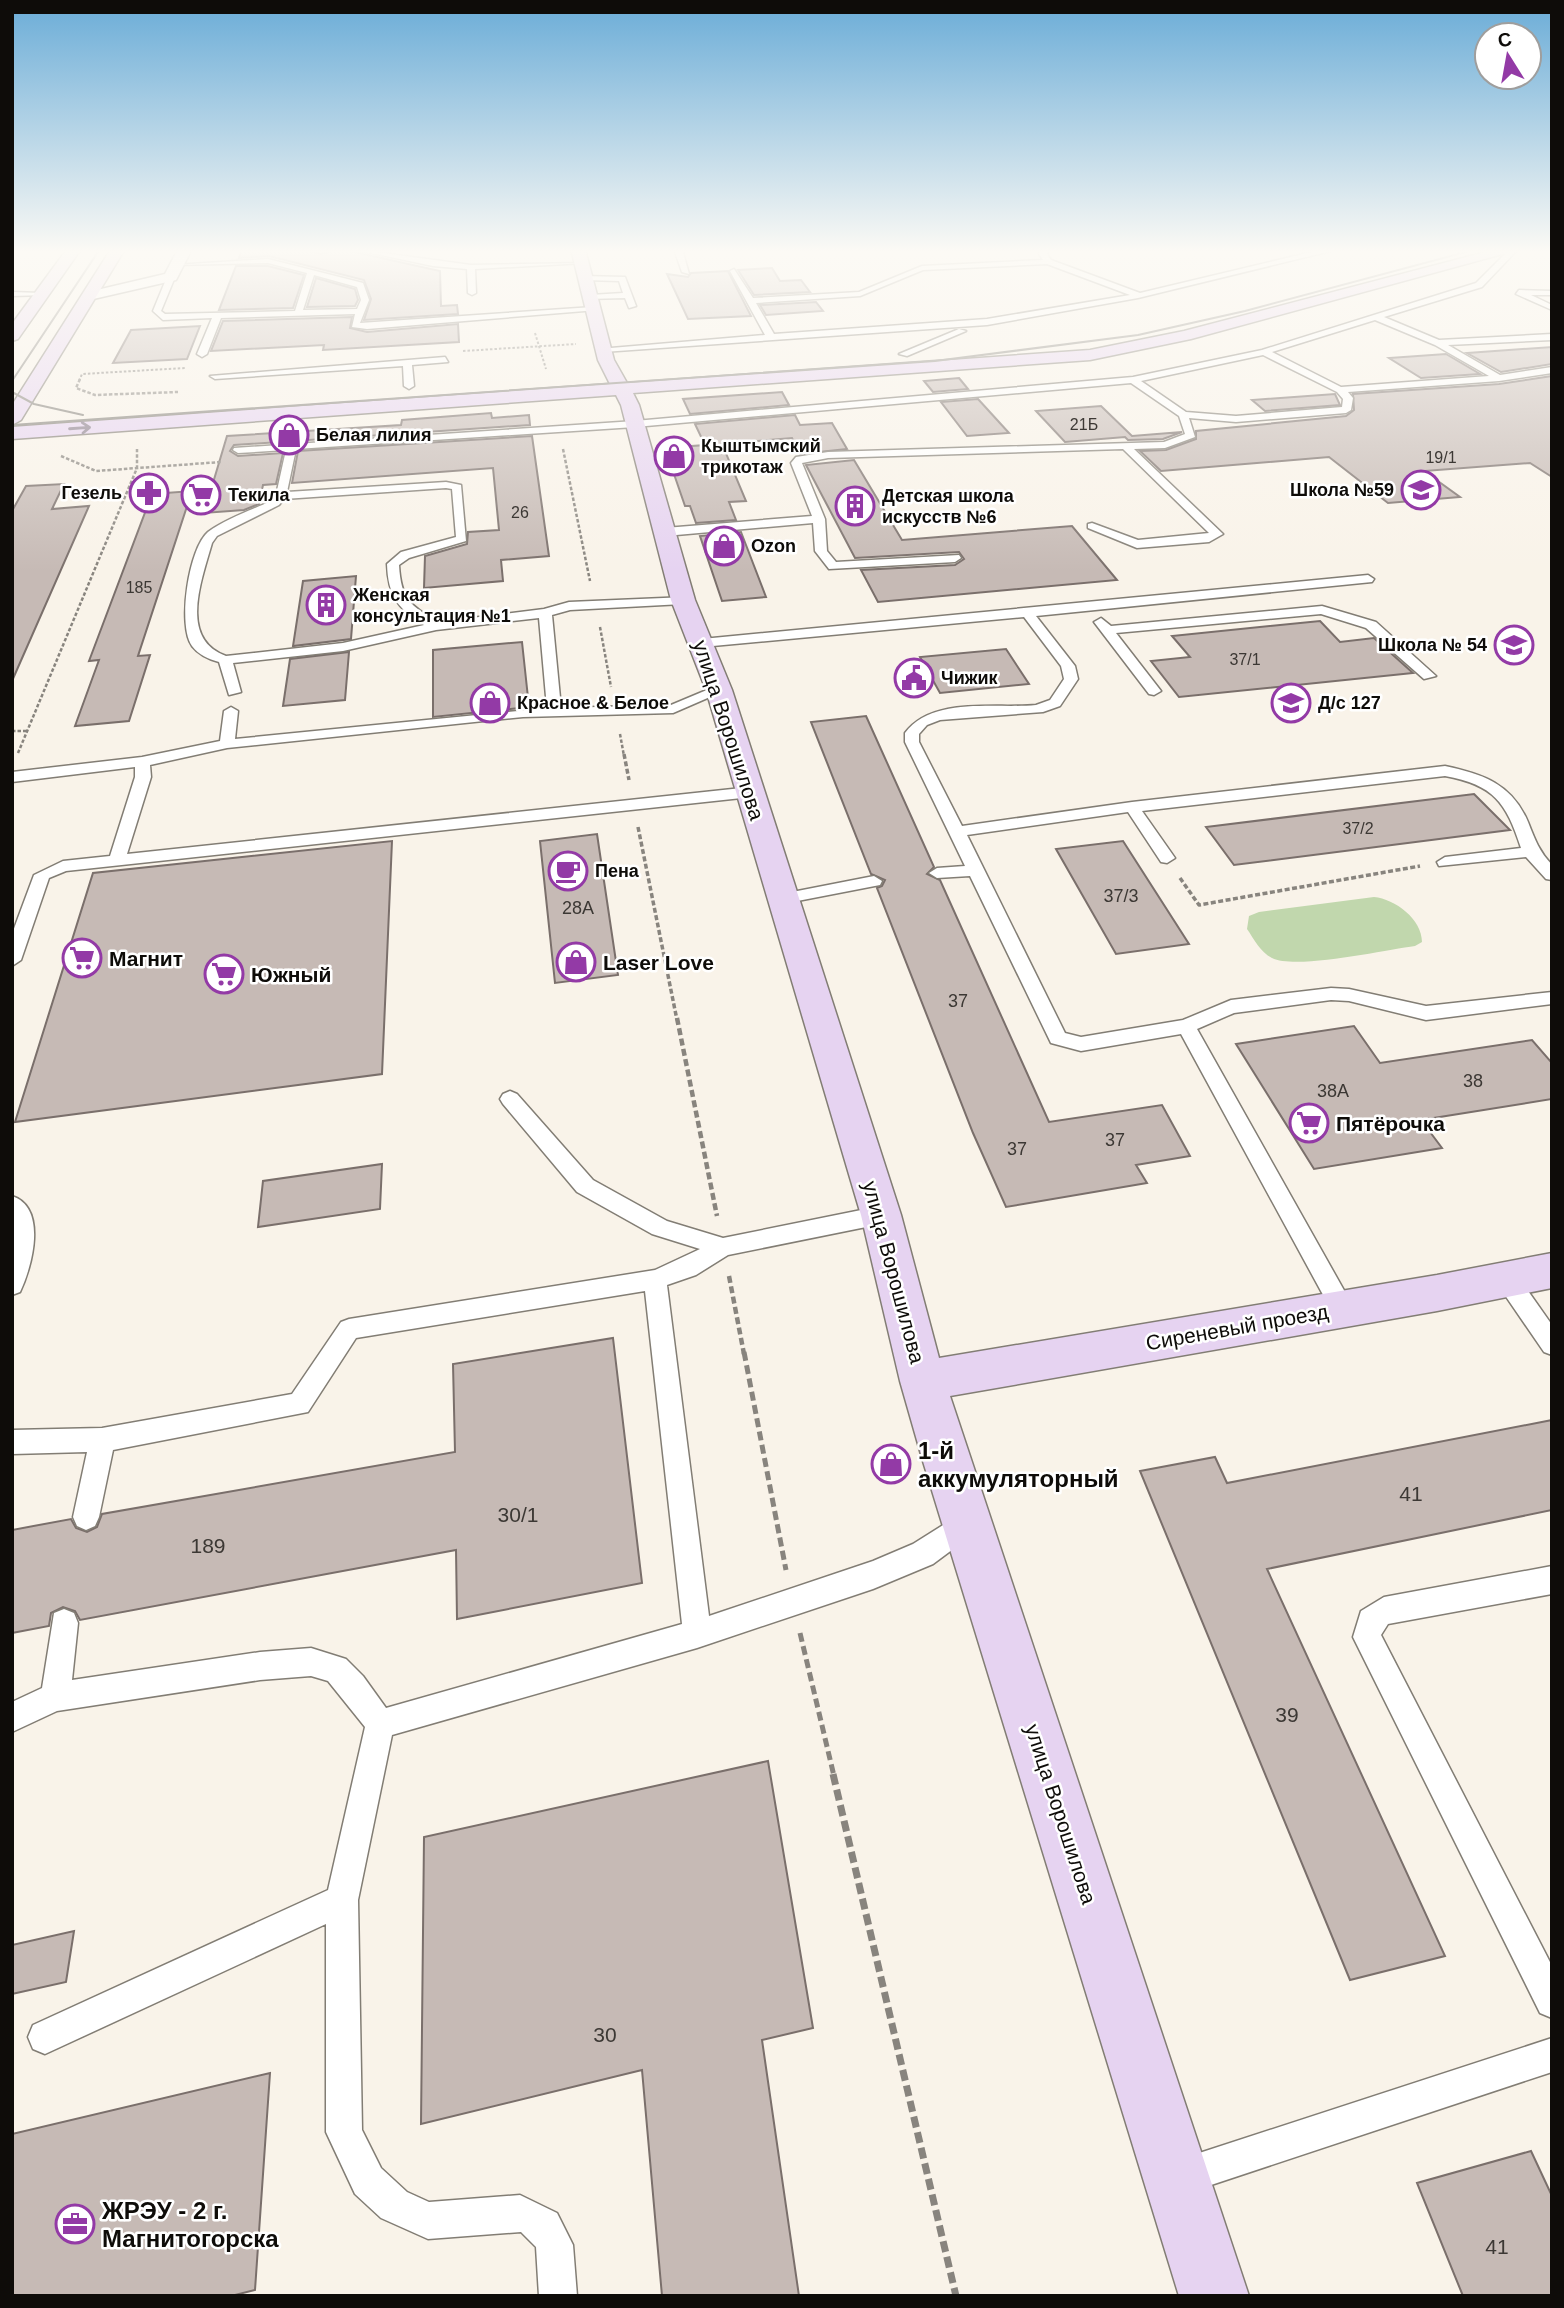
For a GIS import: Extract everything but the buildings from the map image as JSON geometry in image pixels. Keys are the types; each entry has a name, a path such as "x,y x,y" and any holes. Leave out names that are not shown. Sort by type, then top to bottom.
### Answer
{"main road":[{"path":"14,415 51,357"},
{"name":"улица Ворошилова","path":"609,357 635,424 683,600 719,690 881,1215 922,1381 1214,2296"},
{"path":"574,375 613,370 855,357"},
{"path":"12,433 552,395 613,370 1036,357"},
{"path":"14,415 38,411"},
{"name":"Сиреневый проезд","path":"922,1381 1552,1270"}],"lane":[{"path":"613,370 677,357"},
{"path":"238,450 635,424 1133,380 1242,357"},
{"path":"1273,357 1340,390 1499,378 1552,370"},
{"path":"1462,357 1499,378"},
{"path":"215,376 445,360"},
{"path":"407,363 409,386"},
{"path":"1133,380 1183,415 1236,419 1346,410 1348,405 1340,390"},
{"path":"801,409 805,425"},
{"path":"955,558 833,566 827,562 816,541 819,519 796,462 824,450 1165,445 1184,440 1191,435 1183,415"},
{"path":"292,446 281,496 266,509 213,534 206,542 188,614 198,644 205,654 225,660 342,647 436,626 545,613 595,603 683,600"},
{"path":"1092,526 1141,544 1209,538 1217,534 1126,446"},
{"path":"281,496 446,485 457,487 462,539 405,555 393,564 393,591 403,606 436,626"},
{"path":"665,532 819,519"},
{"path":"702,643 1368,579"},
{"path":"1084,606 1108,630 1154,691"},
{"path":"1108,630 1322,610 1371,625 1429,676"},
{"path":"545,613 554,711"},
{"path":"1027,613 1068,666 1071,679 1053,704 1035,710 955,713 922,721 912,733 912,742 1058,1038 1081,1044 1186,1026 1231,1007 1331,994 1349,995 1426,1013 1552,998"},
{"path":"225,660 234,692"},
{"path":"12,777 142,762 227,744 554,711 673,709 719,690"},
{"path":"227,744 231,711"},
{"path":"117,860 143,777 142,762"},
{"path":"957,832 1132,807 1445,771 1482,779 1502,791 1518,815 1530,852 1552,875"},
{"path":"12,960 42,875 63,866 751,792"},
{"path":"1132,807 1167,858"},
{"path":"1445,862 1530,852"},
{"path":"937,873 974,871"},
{"path":"782,899 874,881"},
{"path":"1186,1026 1342,1308"},
{"path":"510,1099 584,1186 660,1228 723,1247"},
{"path":"12,1205 20,1212 23,1251 12,1284"},
{"path":"12,1442 102,1440 299,1404 349,1329 655,1280 688,1268 723,1247 881,1215"},
{"path":"1506,1278 1552,1345"},
{"path":"655,1280 697,1633"},
{"path":"86,1517 102,1440"},
{"path":"380,1724 697,1633 873,1576 923,1554 967,1522"},
{"path":"1552,1580 1384,1611 1374,1616 1368,1625 1367,1637 1552,2001"},
{"path":"55,1698 64,1623"},
{"path":"12,1717 55,1698 260,1666 311,1662 336,1670 354,1686 380,1724 342,1900 344,2132 368,2181 394,2205 428,2221 520,2213 534,2217 546,2226 555,2243 558,2296"},
{"path":"45,2037 342,1900"},
{"path":"1178,2178 1552,2054"}],"path":[{"path":"542,357 552,395"},
{"path":"559,429 793,1602 956,2296"},
{"path":"17,754 137,468 137,442"},
{"path":"12,731 27,731"},
{"path":"1167,858 1199,905 1445,862"}],"green space":[{"path":"1374,897 1390,902 1406,912 1417,926 1422,942 1415,946 1320,961 1284,961 1272,958 1264,952 1247,929 1249,916 1259,912"}],"tram line":[{"path":"12,381 28,357"},
{"path":"12,425 969,357"},
{"path":"12,392 34,404 83,415"}],"place":[{"name":"Белая лилия","path":"289,435"},
{"name":"Кыштымский трикотаж","path":"674,456"},
{"name":"Школа №59","path":"1421,490"},
{"name":"Гезель","path":"149,493"},
{"name":"Текила","path":"201,495"},
{"name":"Детская школа искусств №6","path":"855,506"},
{"name":"Ozon","path":"724,546"},
{"name":"Женская консультация №1","path":"326,605"},
{"name":"Школа № 54","path":"1514,645"},
{"name":"Чижик","path":"914,678"},
{"name":"Красное & Белое","path":"490,703"},
{"name":"Д/с 127","path":"1291,703"},
{"name":"Пена","path":"568,871"},
{"name":"Магнит","path":"82,958"},
{"name":"Laser Love","path":"576,962"},
{"name":"Южный","path":"224,974"},
{"name":"Пятёрочка","path":"1309,1123"},
{"name":"1-й аккумуляторный","path":"891,1464"},
{"name":"ЖРЭУ - 2 г. Магнитогорска","path":"75,2224"}]}
